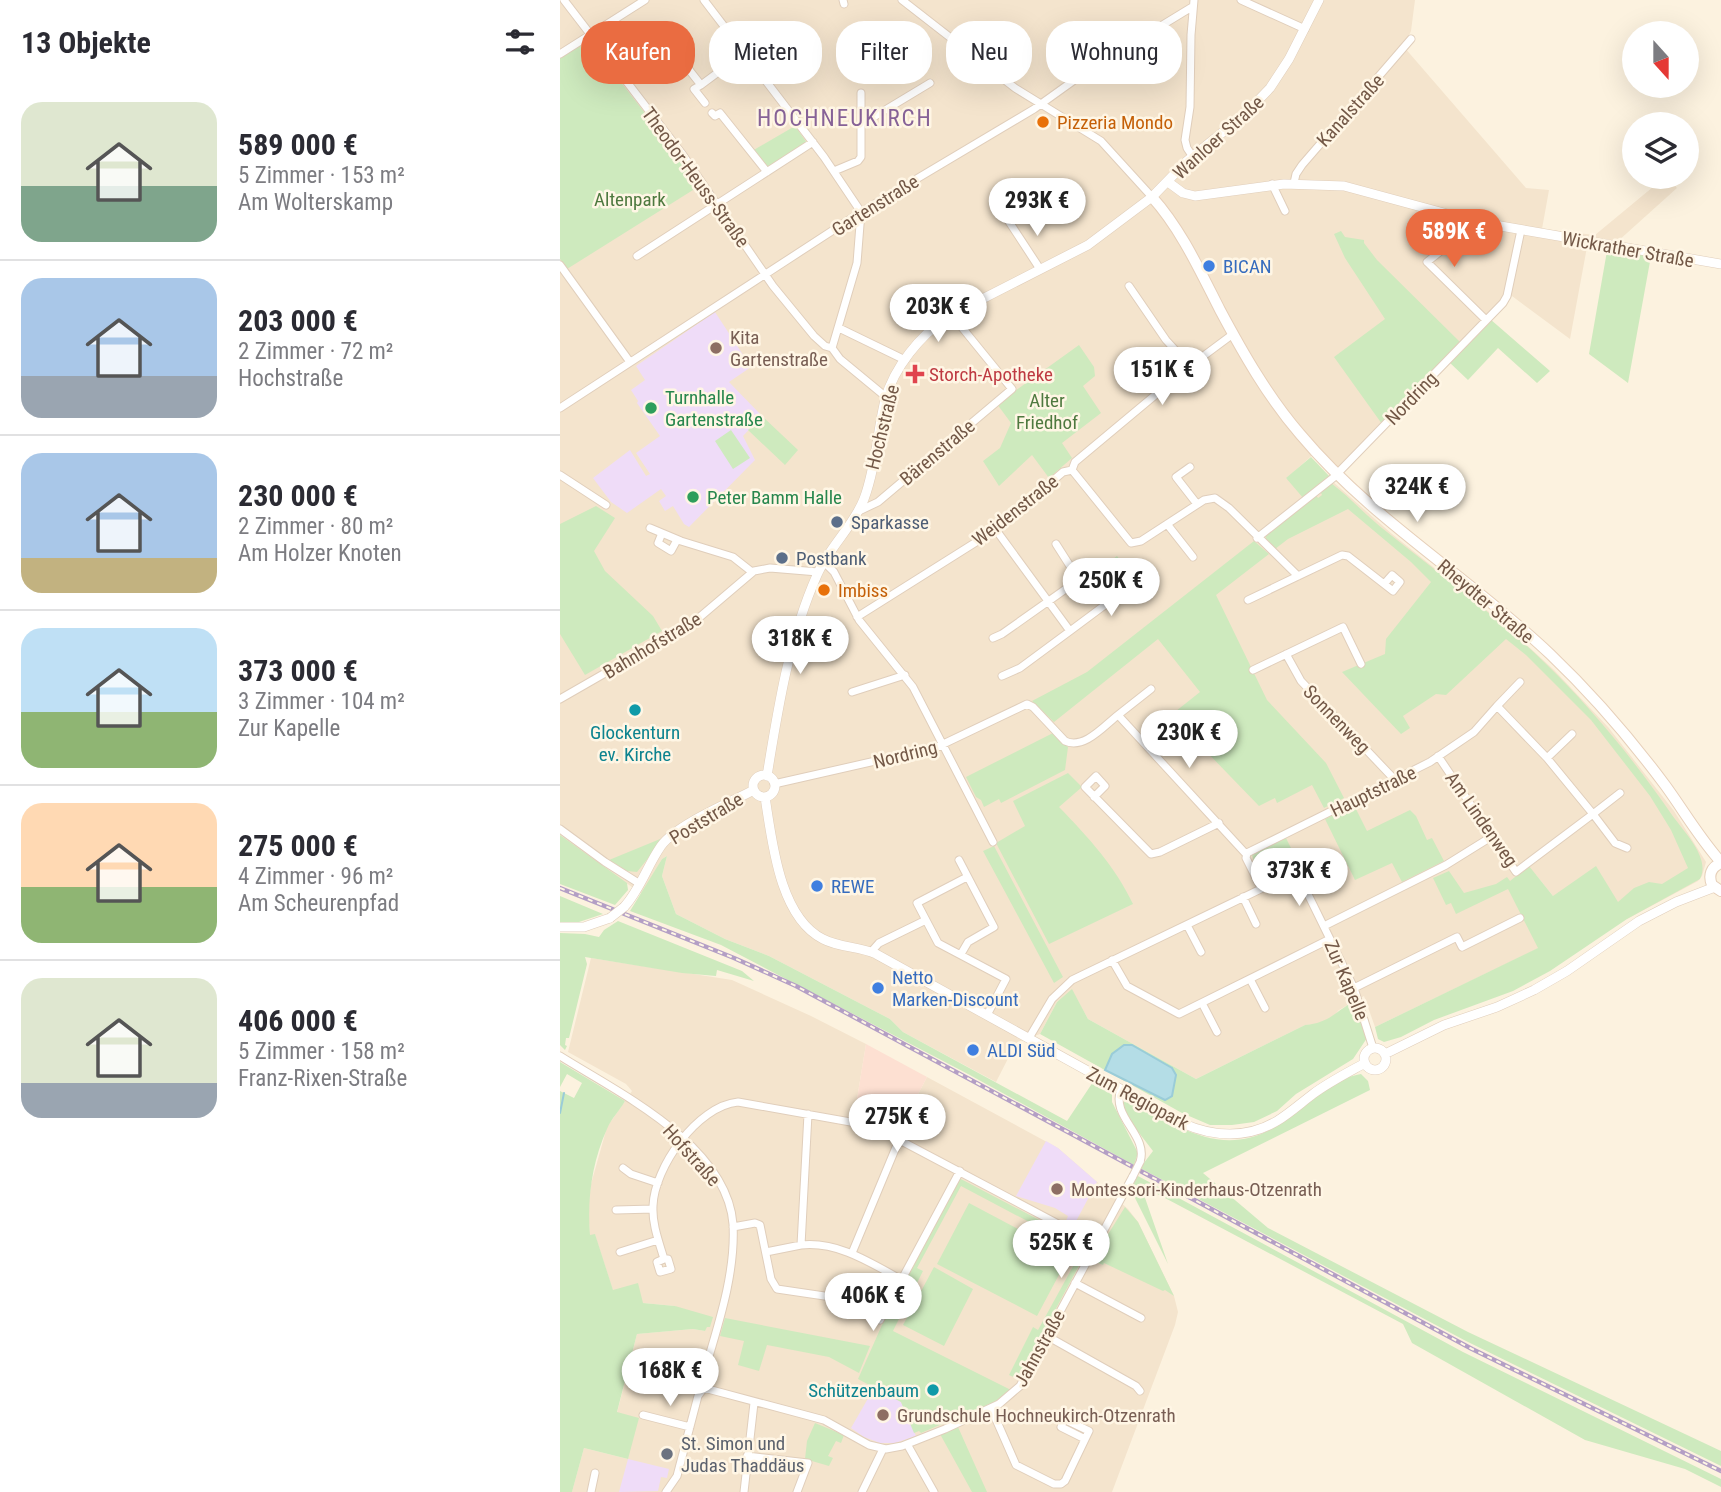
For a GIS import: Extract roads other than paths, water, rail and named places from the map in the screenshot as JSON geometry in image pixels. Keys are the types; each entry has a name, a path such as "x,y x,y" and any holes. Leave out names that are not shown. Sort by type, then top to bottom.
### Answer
{"main road":[{"name":"Rheydter Straße","path":"1152,197 1168,216 1198,266 1233,334 1281,411 1336,475 1389,522 1510,619 1578,682 1635,746 1700,837 1717,875"}],"street":[{"name":"Theodor-Heuss-Straße","path":"564,0 581,23"},
{"path":"612,21 645,0"},
{"path":"704,0 720,21"},
{"path":"902,0 996,74 1039,104 1104,143 1152,197"},
{"path":"1241,0 1305,29"},
{"name":"Wanloer Straße","path":"1152,197 1264,95 1285,66 1319,0"},
{"path":"1193,3 1190,107 1185,140 1193,157"},
{"name":"Gartenstraße","path":"560,408 861,212 1034,109 1087,71 1193,3"},
{"name":"Kanalstraße","path":"1294,183 1296,174 1306,161 1411,39"},
{"path":"560,54 581,41"},
{"path":"695,77 701,85"},
{"path":"705,103 694,89 709,79"},
{"name":"Theodor-Heuss-Straße","path":"628,84 718,204 764,275 811,333 825,346 832,348 840,359 886,397"},
{"path":"769,84 834,171 861,212 856,267 832,348"},
{"path":"862,124 928,84"},
{"path":"834,171 861,158 862,93"},
{"path":"712,113 715,117 720,113 766,172"},
{"path":"637,256 813,142"},
{"name":"Wickrather Straße","path":"1168,182 1183,193 1195,196 1272,184 1353,188 1477,222 1721,264"},
{"path":"1272,184 1285,211"},
{"name":"Hochstraße","path":"818,572 859,510 870,477 886,397 895,376 929,331 951,314 1096,239 1152,197"},
{"path":"1015,206 1006,217 1040,269"},
{"path":"1477,222 1427,262 1486,320"},
{"name":"Nordring","path":"1257,538 1336,475 1507,296 1521,230"},
{"path":"561,270 630,362"},
{"path":"1129,286 1190,366"},
{"name":"Bärenstraße","path":"859,510 878,502 1012,388 951,314"},
{"path":"839,328 905,360"},
{"name":"Weidenstraße","path":"857,617 996,530 1063,472 1072,470 1075,462 1190,366 1233,334"},
{"path":"1161,390 1155,381 1157,371 1178,353"},
{"path":"1190,467 1177,477 1197,504"},
{"path":"1072,470 1129,542 1139,542 1208,498 1220,500 1298,576"},
{"path":"560,475 606,505"},
{"path":"1167,524 1193,557"},
{"path":"650,528 677,540 733,557 752,572 770,568 818,572 790,654 767,776"},
{"path":"996,530 1070,631"},
{"path":"662,533 658,543 671,551 677,540"},
{"path":"993,638 1077,580 1056,544"},
{"path":"1248,600 1344,555 1384,584"},
{"path":"824,562 835,573 857,617 905,675 993,842"},
{"name":"Bahnhofstraße","path":"560,699 694,622 752,572"},
{"path":"1002,676 1020,668 1129,587 1140,583"},
{"path":"1254,670 1343,627 1361,664"},
{"name":"Sonnenweg","path":"1286,654 1299,679 1395,780"},
{"path":"852,692 905,675"},
{"name":"Am Lindenweg","path":"1520,682 1474,732 1438,756 1516,872 1620,793"},
{"path":"1029,1038 1059,990 1076,978 1261,888 1246,854 1118,715 1151,689"},
{"name":"Nordring","path":"774,784 943,745 1028,704 1065,741 1072,744 1084,741 1118,715"},
{"path":"1497,706 1547,758 1615,843 1627,848"},
{"path":"1547,758 1572,734"},
{"name":"Hauptstraße","path":"1246,854 1438,756"},
{"path":"761,776 767,776 774,784 773,792 765,797 754,790 755,780 761,776"},
{"name":"Poststraße","path":"560,928 584,928 610,918 624,907 670,836 754,790"},
{"name":"Zum Regiopark","path":"765,797 778,872 804,923 815,934 827,941 871,952 1191,1127 1212,1133 1238,1134 1258,1130 1277,1122 1324,1086 1365,1063"},
{"path":"1094,797 1151,854 1219,823"},
{"path":"560,829 640,884"},
{"path":"1324,926 1446,865 1491,837"},
{"path":"959,860 994,927 968,942 961,954"},
{"name":"Zur Kapelle","path":"1261,888 1289,874 1297,874 1354,988 1373,1048"},
{"path":"1385,1054 1435,1030 1506,1003 1544,985 1577,965 1627,928 1717,875"},
{"path":"967,877 917,903 938,943 1006,978 987,1015"},
{"path":"1243,897 1256,924"},
{"path":"1354,988 1457,937 1462,947 1520,918"},
{"path":"871,952 879,943 926,920"},
{"path":"1187,925 1200,951"},
{"path":"1112,960 1124,984 1174,1012 1182,1013 1330,939"},
{"path":"1250,979 1265,1008"},
{"path":"1202,1003 1217,1032"},
{"path":"1373,1048 1381,1049 1385,1054 1386,1063 1379,1069 1371,1069 1365,1063 1366,1052 1373,1048"},
{"name":"Hofstraße","path":"560,1056 634,1099 683,1138 720,1183 730,1207 733,1227 726,1286 702,1380 704,1388 699,1395 677,1476 666,1492"},
{"name":"Jahnstraße","path":"883,1449 907,1444 991,1408 1017,1390 1140,1162 1141,1148 1118,1104 1121,1089"},
{"path":"664,1259 653,1209 658,1183 683,1138 705,1116 730,1103 869,1124 1096,1244"},
{"path":"801,1245 808,1114"},
{"path":"852,1254 900,1140"},
{"path":"623,1168 631,1174 658,1183"},
{"path":"733,1227 759,1224 771,1279 779,1290 835,1297 880,1320 960,1171"},
{"path":"616,1210 653,1209"},
{"path":"620,1252 659,1240"},
{"path":"766,1252 801,1245 822,1245 852,1254 902,1280"},
{"path":"1075,1283 1140,1318"},
{"path":"1047,1336 1136,1386 1140,1391"},
{"path":"704,1388 828,1422 869,1445 883,1449 862,1492"},
{"path":"744,1492 754,1402"},
{"path":"991,1408 1016,1465 1054,1484 1065,1481 1086,1439"},
{"path":"643,1415 690,1427"},
{"path":"907,1444 934,1492"},
{"path":"747,1456 808,1464 797,1492"},
{"path":"591,1492 595,1473"}],"water":[{"path":"1124,1045 1132,1045 1172,1068 1176,1075 1172,1096 1165,1100 1105,1070 1112,1054"}],"waterway":[{"path":"560,1113 564,1093"}],"railway":[{"path":"560,888 796,986 1472,1349 1721,1471"}],"place":[{"name":"Pizzeria Mondo","path":"1043,122"},
{"name":"BICAN","path":"1209,266"},
{"name":"Kita Gartenstraße","path":"716,348"},
{"name":"Storch-Apotheke","path":"915,374"},
{"name":"Turnhalle Gartenstraße","path":"651,408"},
{"name":"Peter Bamm Halle","path":"693,497"},
{"name":"Sparkasse","path":"837,522"},
{"name":"Postbank","path":"782,558"},
{"name":"Imbiss","path":"824,590"},
{"name":"Glockenturn ev. Kirche","path":"635,710"},
{"name":"REWE","path":"817,886"},
{"name":"Netto Marken-Discount","path":"878,988"},
{"name":"ALDI Süd","path":"973,1050"},
{"name":"Montessori-Kinderhaus-Otzenrath","path":"1057,1189"},
{"name":"Schützenbaum","path":"933,1390"},
{"name":"Grundschule Hochneukirch-Otzenrath","path":"883,1415"},
{"name":"St. Simon und Judas Thaddäus","path":"667,1454"}],"district":[{"name":"HOCHNEUKIRCH","path":"845,118"}],"park label":[{"name":"Altenpark","path":"630,199"},
{"name":"Alter Friedhof","path":"1047,411"}]}
